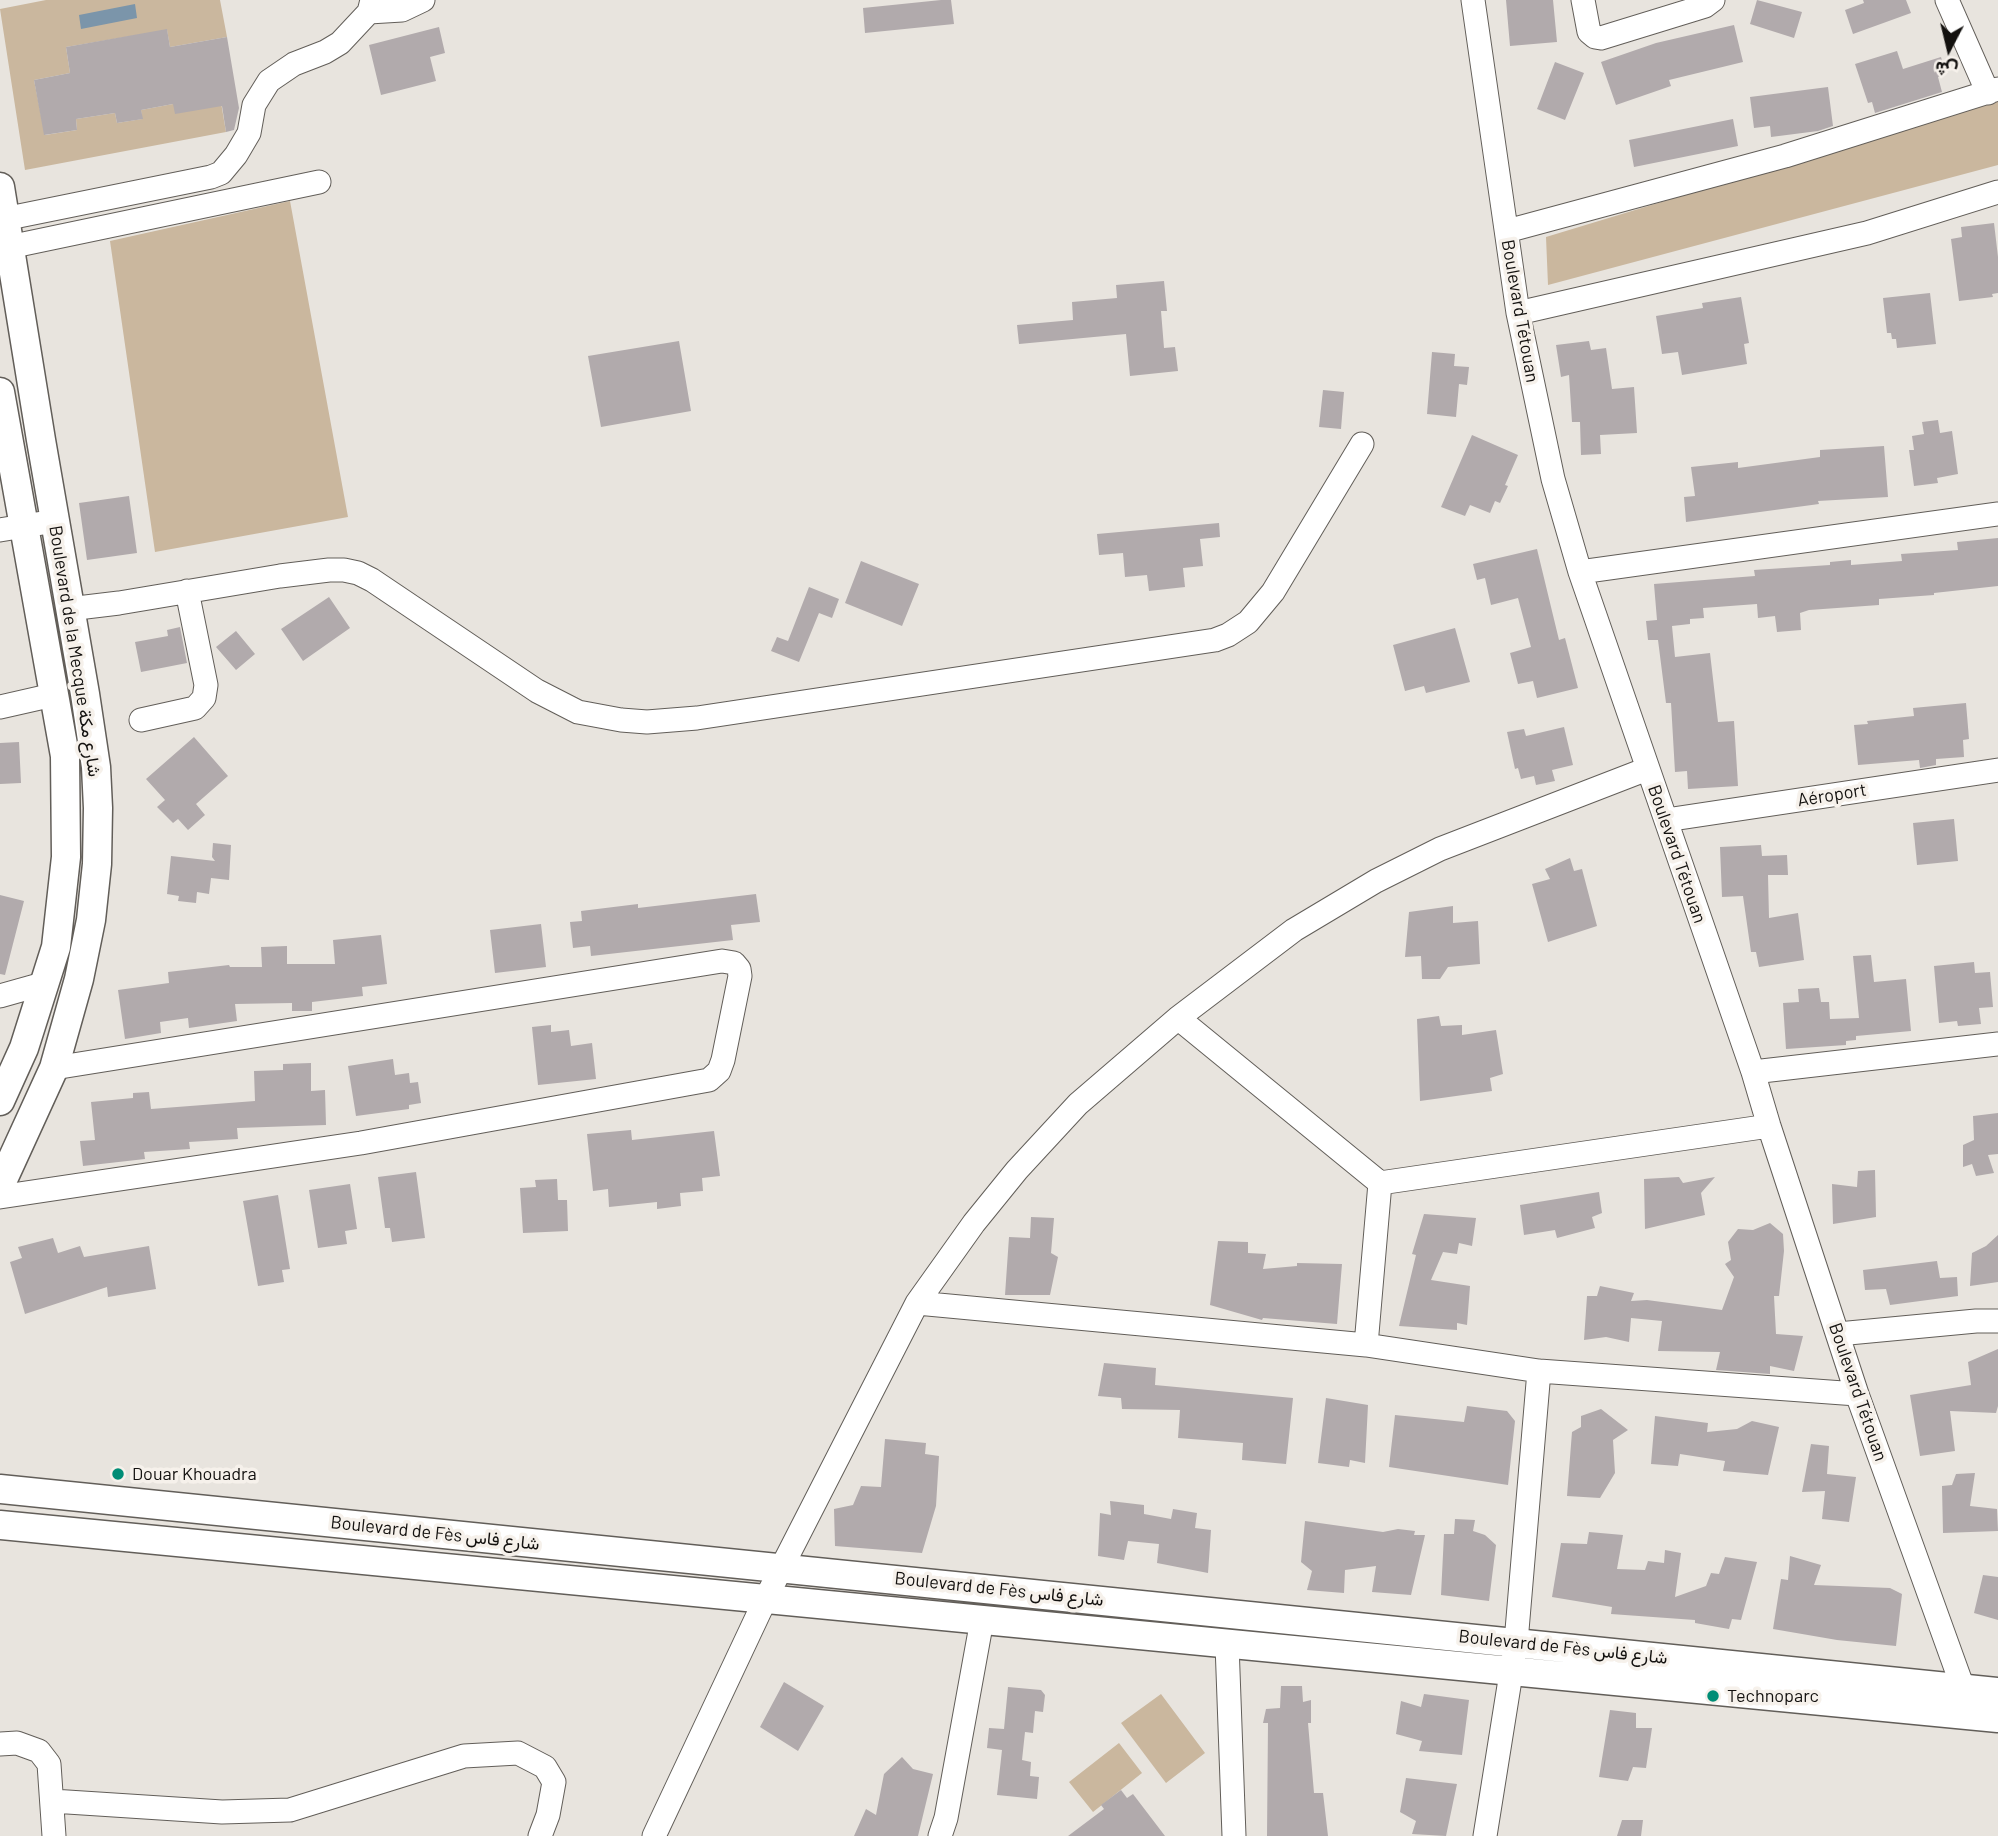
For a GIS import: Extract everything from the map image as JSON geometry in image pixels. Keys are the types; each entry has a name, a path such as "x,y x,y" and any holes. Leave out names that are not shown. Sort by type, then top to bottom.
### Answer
{"main road":[{"name":"Boulevard de la Mecque شارع مكة","path":"0,187 96,767 97,864 92,920 54,1068 0,1186"},
{"name":"Boulevard de la Mecque شارع مكة","path":"0,393 11,529 53,695 65,756 66,857 56,947 24,1048 0,1101"},
{"name":"Boulevard de Fès شارع فاس","path":"0,1489 1998,1692"},
{"name":"Boulevard de Fès شارع فاس","path":"0,1525 1998,1718"}],"street":[{"path":"4,219 221,173 249,133 254,105 269,81 294,64 340,43 371,6 402,10 423,0"},
{"name":"Boulevard Tétouan","path":"1472,0 1518,313 1553,479 1580,572 1754,1072 1769,1126 1857,1394 1963,1688"},
{"path":"1583,0 1589,32 1601,38 1705,6 1713,0"},
{"path":"1507,231 1786,156 1993,91 1947,0"},
{"path":"9,247 319,182"},
{"path":"1518,313 1867,233 1998,192"},
{"path":"4,446 41,440"},
{"path":"69,609 329,570 358,573 537,691 578,712 647,722 697,718 1215,640 1228,635 1248,622 1273,592 1362,444"},
{"path":"1580,572 1998,514"},
{"path":"11,529 55,521"},
{"path":"141,720 195,708 204,698 206,685 187,591"},
{"path":"0,707 53,695"},
{"path":"654,1836 781,1567 917,1303 974,1223 1078,1104 1178,1018 1294,930 1376,881 1440,849 1647,769"},
{"name":"Aéroport","path":"1666,820 1998,770"},
{"path":"0,1197 361,1143 709,1080 719,1071 723,1060 740,976 734,963 722,961 54,1068"},
{"path":"0,996 46,983"},
{"path":"1178,1018 1380,1183 1769,1126"},
{"path":"1754,1072 1998,1044"},
{"path":"1366,1345 1380,1183"},
{"path":"917,1303 1366,1345 1539,1371 1857,1394"},
{"path":"1838,1334 1998,1321"},
{"path":"1485,1836 1516,1642 1539,1371"},
{"path":"940,1836 946,1818 982,1620"},
{"path":"1227,1644 1234,1836"},
{"path":"0,1744 17,1744 39,1751 50,1764 54,1836"},
{"path":"52,1801 222,1812 289,1810 464,1756 518,1753 545,1767 554,1782 548,1815 540,1836"}],"shaded area":[{"path":"46,0 220,0 227,37 170,47 167,30 66,47 70,73 34,80 45,135 77,130 76,119 115,113 117,123 142,119 141,110 173,104 216,73 226,132 25,170 0,9"},
{"path":"1998,100 1998,165 1548,285 1546,237"},
{"path":"290,201 348,517 155,552 110,241"},
{"path":"1161,1694 1205,1753 1166,1783 1121,1723"},
{"path":"1119,1743 1142,1773 1093,1812 1069,1782"}],"water":[{"path":"135,4 137,18 81,29 79,15"}],"building":[{"path":"951,0 954,24 865,33 863,8"},
{"path":"1506,0 1553,0 1557,42 1510,46"},
{"path":"1757,0 1802,12 1794,38 1750,24"},
{"path":"1863,0 1906,0 1911,13 1853,34 1845,10 1864,3"},
{"path":"1734,25 1743,62 1669,80 1671,86 1616,105 1601,62 1656,43"},
{"path":"439,27 445,53 430,57 436,81 381,95 369,45"},
{"path":"167,29 170,47 227,37 239,108 234,130 226,132 222,106 175,114 173,104 141,110 143,119 117,123 115,113 76,119 77,130 44,135 34,80 70,73 66,47"},
{"path":"1897,51 1903,69 1941,57 1946,74 1938,77 1942,92 1875,113 1872,102 1868,103 1855,64"},
{"path":"1555,62 1584,73 1565,120 1537,109"},
{"path":"1828,87 1833,126 1818,131 1771,137 1770,126 1754,128 1750,97"},
{"path":"1733,119 1738,146 1634,167 1629,140"},
{"path":"1994,223 1998,293 1992,294 1993,297 1959,301 1951,239 1962,237 1961,227"},
{"path":"1164,281 1167,311 1161,311 1164,348 1175,347 1178,371 1130,376 1126,334 1019,344 1017,325 1073,320 1072,302 1117,298 1116,285"},
{"path":"1930,293 1936,344 1897,348 1896,339 1892,339 1891,333 1887,333 1883,298"},
{"path":"1741,297 1749,343 1744,344 1747,364 1682,375 1678,352 1662,354 1656,316 1703,308 1702,303"},
{"path":"679,341 691,411 601,427 588,356"},
{"path":"1589,341 1591,350 1606,348 1612,389 1634,387 1637,433 1600,435 1601,454 1581,455 1580,422 1572,422 1569,375 1561,377 1556,345"},
{"path":"1432,352 1455,354 1454,366 1469,367 1467,385 1459,384 1456,417 1427,414"},
{"path":"1323,390 1344,392 1341,429 1319,427"},
{"path":"1938,420 1940,433 1952,431 1958,474 1937,478 1938,483 1914,486 1909,450 1914,450 1912,436 1924,434 1922,422"},
{"path":"1472,435 1518,455 1500,503 1495,501 1490,513 1470,505 1465,516 1441,507"},
{"path":"1884,446 1888,497 1818,501 1819,504 1686,522 1684,497 1695,496 1691,467 1738,462 1738,468 1820,457 1820,450"},
{"path":"129,496 137,553 87,560 79,503"},
{"path":"1219,523 1220,537 1200,539 1203,566 1183,568 1185,587 1149,591 1147,575 1125,577 1123,553 1099,555 1097,534"},
{"path":"1998,538 1998,586 1879,599 1879,605 1809,610 1800,613 1801,630 1777,632 1775,616 1758,618 1757,604 1703,608 1704,618 1690,619 1690,624 1672,626 1675,657 1710,653 1718,722 1734,721 1738,786 1688,789 1687,771 1675,772 1671,703 1666,703 1658,640 1648,640 1646,621 1657,620 1654,584 1755,576 1754,570 1830,565 1830,562 1851,560 1851,565 1902,561 1901,554 1958,550 1957,542"},
{"path":"1537,549 1559,640 1565,638 1578,688 1537,698 1533,681 1518,684 1510,653 1531,647 1518,598 1491,605 1485,578 1477,580 1473,564"},
{"path":"861,561 919,584 902,626 845,603"},
{"path":"809,587 839,599 832,618 819,613 799,662 771,651 777,637 788,641"},
{"path":"329,597 350,628 303,661 281,629"},
{"path":"180,627 187,663 141,672 135,642 168,636 167,630"},
{"path":"1455,628 1470,682 1426,693 1424,686 1405,691 1393,645"},
{"path":"236,631 255,654 236,670 216,647"},
{"path":"1966,703 1969,739 1963,740 1964,757 1936,759 1936,765 1920,768 1919,760 1858,765 1854,725 1914,716 1913,708"},
{"path":"1564,727 1573,765 1552,770 1555,781 1536,785 1534,776 1521,779 1518,768 1515,769 1507,732 1524,729 1526,736"},
{"path":"194,737 228,776 196,804 205,815 188,830 178,819 173,823 157,807 165,800 146,779"},
{"path":"19,742 21,783 0,784 0,743"},
{"path":"1954,819 1958,861 1917,865 1913,823"},
{"path":"213,843 231,845 229,880 211,878 209,894 197,892 196,903 178,901 179,896 167,894 171,856 215,861 212,857"},
{"path":"1761,845 1762,856 1787,855 1788,875 1768,875 1769,918 1798,913 1804,960 1759,967 1756,952 1751,952 1743,896 1722,897 1720,847"},
{"path":"1570,858 1574,871 1582,869 1597,926 1548,942 1532,884 1550,879 1545,869"},
{"path":"756,894 760,922 731,925 733,940 591,956 590,946 573,948 570,922 582,921 581,911 638,904 638,908"},
{"path":"0,895 24,901 5,975 0,974"},
{"path":"1453,906 1453,923 1478,921 1480,964 1448,967 1440,979 1422,979 1421,956 1405,957 1409,912"},
{"path":"541,924 546,967 495,973 490,930"},
{"path":"381,935 387,984 362,987 363,996 312,1002 312,1011 292,1011 292,1003 235,1004 237,1021 189,1028 188,1018 160,1022 161,1033 125,1039 118,990 169,983 168,972 229,965 262,967 261,947 287,946 287,964 335,964 333,940"},
{"path":"1871,955 1874,982 1906,979 1911,1031 1856,1036 1856,1040 1846,1041 1846,1045 1786,1049 1783,1003 1799,1002 1798,989 1819,988 1821,1002 1829,1002 1830,1019 1859,1018 1853,956"},
{"path":"1974,962 1975,973 1990,972 1993,1007 1979,1008 1981,1024 1958,1026 1957,1021 1939,1023 1934,966"},
{"path":"1439,1016 1441,1026 1462,1025 1462,1035 1496,1030 1503,1074 1490,1078 1492,1091 1420,1101 1417,1019"},
{"path":"551,1025 551,1032 569,1030 571,1046 592,1043 596,1079 538,1085 532,1027"},
{"path":"393,1059 395,1075 409,1073 410,1083 418,1082 421,1103 409,1105 409,1109 356,1116 348,1066"},
{"path":"311,1063 311,1091 325,1090 326,1125 237,1128 238,1139 189,1142 190,1149 144,1152 145,1159 83,1166 80,1141 95,1140 91,1102 133,1098 133,1093 149,1092 151,1109 255,1101 254,1071 283,1070 283,1064"},
{"path":"1998,1113 1998,1154 1988,1155 1994,1173 1976,1176 1972,1164 1963,1167 1963,1145 1974,1140 1973,1116"},
{"path":"631,1130 632,1140 714,1131 720,1176 702,1178 703,1191 680,1193 681,1206 657,1209 657,1202 609,1207 608,1189 593,1191 587,1134"},
{"path":"1875,1170 1876,1217 1833,1224 1832,1184 1857,1187 1858,1171"},
{"path":"416,1172 425,1238 392,1242 390,1228 385,1228 378,1177"},
{"path":"1679,1177 1683,1183 1715,1177 1701,1193 1705,1215 1645,1229 1644,1179"},
{"path":"557,1179 558,1200 567,1200 568,1231 523,1233 520,1188 536,1187 535,1180"},
{"path":"350,1184 357,1229 345,1231 347,1244 318,1248 309,1190"},
{"path":"1599,1192 1602,1213 1592,1217 1595,1228 1557,1238 1555,1230 1524,1235 1520,1205"},
{"path":"278,1195 290,1269 282,1270 284,1282 258,1286 243,1201"},
{"path":"1424,1214 1476,1218 1472,1246 1459,1243 1457,1254 1443,1252 1431,1280 1470,1286 1467,1325 1457,1323 1457,1330 1399,1326 1416,1255 1412,1254"},
{"path":"1031,1217 1054,1218 1051,1253 1058,1257 1050,1295 1005,1295 1009,1237 1030,1238"},
{"path":"1770,1223 1783,1234 1784,1251 1779,1296 1774,1296 1776,1334 1803,1336 1794,1371 1770,1366 1770,1374 1716,1370 1720,1352 1658,1351 1662,1321 1631,1318 1629,1342 1606,1337 1584,1340 1587,1296 1597,1296 1600,1286 1634,1293 1631,1301 1647,1300 1722,1310 1734,1277 1725,1264 1731,1260 1728,1242 1738,1229 1753,1230"},
{"path":"1998,1235 1998,1282 1970,1286 1972,1253 1986,1246"},
{"path":"53,1238 58,1253 80,1246 84,1257 149,1246 156,1289 108,1297 107,1287 25,1314 10,1262 22,1258 18,1247"},
{"path":"1218,1241 1248,1242 1248,1253 1266,1254 1263,1269 1297,1266 1297,1263 1342,1264 1337,1324 1262,1320 1210,1305"},
{"path":"1937,1261 1940,1278 1957,1277 1958,1296 1890,1305 1886,1289 1865,1290 1863,1270"},
{"path":"1998,1349 1996,1413 1950,1411 1955,1451 1920,1456 1910,1395 1971,1385 1968,1362"},
{"path":"1104,1363 1156,1368 1155,1385 1293,1398 1286,1464 1242,1460 1243,1443 1178,1438 1180,1410 1122,1409 1121,1398 1098,1396"},
{"path":"1326,1398 1368,1405 1365,1463 1350,1460 1349,1467 1318,1463"},
{"path":"1467,1406 1507,1411 1515,1421 1508,1485 1389,1467 1395,1415 1464,1422"},
{"path":"1601,1409 1628,1430 1613,1440 1615,1473 1600,1498 1567,1496 1572,1432 1581,1427 1581,1416"},
{"path":"1655,1416 1708,1423 1707,1432 1737,1429 1752,1421 1779,1427 1768,1475 1723,1471 1725,1461 1680,1454 1678,1466 1651,1464"},
{"path":"885,1439 926,1443 925,1454 939,1456 936,1506 922,1553 835,1546 834,1509 853,1505 861,1486 881,1487"},
{"path":"1811,1444 1829,1446 1827,1474 1856,1477 1849,1522 1822,1519 1825,1491 1802,1492"},
{"path":"1975,1473 1970,1506 1997,1509 1998,1531 1943,1533 1942,1486 1952,1485 1956,1474"},
{"path":"1110,1501 1144,1505 1144,1514 1171,1519 1173,1509 1197,1513 1195,1528 1211,1530 1208,1573 1157,1563 1159,1544 1128,1541 1124,1560 1098,1556 1100,1513 1111,1515"},
{"path":"1455,1519 1475,1520 1473,1531 1485,1535 1496,1545 1489,1601 1441,1595 1444,1534 1454,1534"},
{"path":"1305,1521 1383,1532 1398,1529 1415,1531 1414,1535 1425,1535 1411,1595 1372,1592 1376,1566 1345,1570 1344,1593 1307,1590 1312,1571 1301,1562"},
{"path":"1589,1532 1623,1535 1617,1569 1645,1570 1648,1561 1664,1563 1665,1550 1681,1553 1675,1597 1706,1586 1711,1573 1719,1574 1725,1557 1757,1562 1741,1620 1732,1619 1729,1629 1695,1623 1695,1620 1611,1614 1612,1607 1552,1597 1561,1543 1587,1544"},
{"path":"1790,1556 1821,1565 1814,1585 1890,1588 1902,1594 1896,1646 1837,1640 1773,1629 1781,1579 1788,1580"},
{"path":"1983,1575 1998,1577 1998,1620 1974,1613"},
{"path":"784,1682 824,1706 798,1751 760,1727"},
{"path":"1281,1686 1302,1686 1303,1702 1311,1700 1311,1723 1308,1723 1314,1793 1323,1793 1328,1836 1267,1836 1268,1723 1263,1723 1266,1709 1280,1708"},
{"path":"1008,1687 1041,1690 1045,1695 1043,1712 1035,1711 1033,1733 1025,1732 1022,1760 1031,1762 1030,1776 1039,1777 1037,1799 997,1795 1002,1750 987,1748 989,1728 1004,1729"},
{"path":"1424,1694 1469,1700 1462,1755 1419,1751 1422,1741 1396,1734 1401,1701 1421,1707"},
{"path":"1610,1710 1636,1713 1636,1728 1652,1728 1646,1768 1633,1767 1628,1781 1599,1777"},
{"path":"902,1757 913,1769 933,1774 918,1836 854,1836 866,1809 876,1815 884,1774"},
{"path":"1406,1778 1457,1784 1446,1836 1412,1834 1416,1821 1400,1812"},
{"path":"1121,1790 1127,1798 1133,1794 1165,1836 1068,1836 1104,1809 1101,1805"},
{"path":"1622,1820 1643,1820 1641,1836 1617,1836"}],"place":[{"name":"Douar Khouadra","path":"118,1474"},
{"name":"Technoparc","path":"1713,1696"}]}
